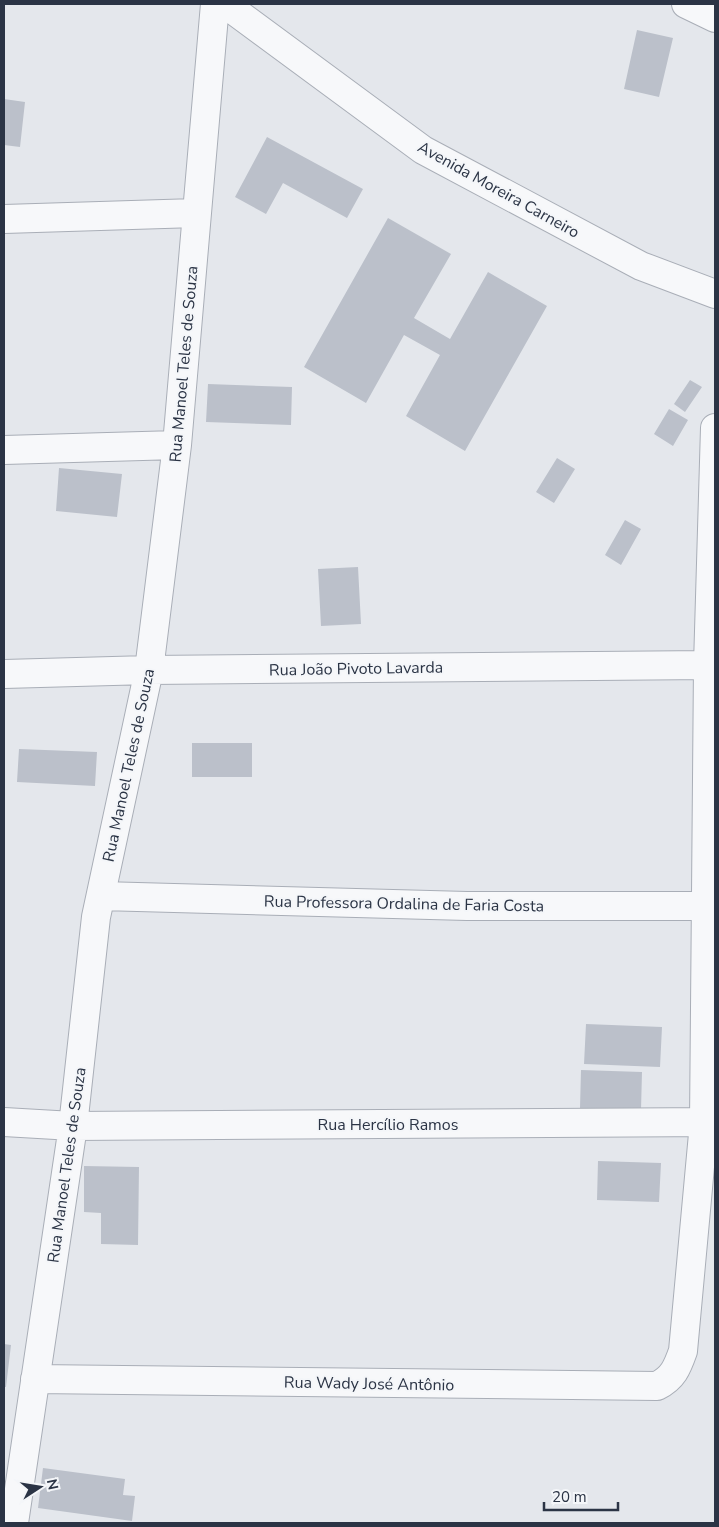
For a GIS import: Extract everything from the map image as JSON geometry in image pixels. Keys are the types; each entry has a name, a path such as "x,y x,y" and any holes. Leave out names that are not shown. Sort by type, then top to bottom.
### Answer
{"street":[{"name":"Rua Manoel Teles de Souza","path":"14,1523 73,1126 96,916 149,670 176,445 215,4"},
{"name":"Avenida Moreira Carneiro","path":"226,4 423,150 641,266 715,294"},
{"path":"686,4 715,18"},
{"path":"4,219 196,213"},
{"name":"Rua Wady José Antônio","path":"35,1379 657,1386 668,1380 677,1369 683,1351 709,1123 707,906 708,665 715,428"},
{"path":"4,450 176,445"},
{"name":"Rua João Pivoto Lavarda","path":"4,674 149,670 708,665"},
{"name":"Rua Professora Ordalina de Faria Costa","path":"101,896 467,906 707,906"},
{"name":"Rua Hercílio Ramos","path":"4,1122 73,1126 709,1123"}],"building":[{"path":"637,30 673,38 659,97 624,89"},
{"path":"4,99 25,102 20,147 4,145"},
{"path":"267,137 363,189 347,218 283,183 266,214 235,197"},
{"path":"388,218 451,254 414,318 450,339 488,272 547,306 465,451 406,416 440,355 404,335 366,403 304,367"},
{"path":"690,380 702,387 685,412 674,404"},
{"path":"208,384 292,387 291,425 206,422"},
{"path":"669,409 688,420 673,446 654,434"},
{"path":"557,458 575,469 554,503 536,492"},
{"path":"59,468 122,474 117,517 56,511"},
{"path":"625,520 641,529 621,565 605,555"},
{"path":"358,567 361,624 321,626 318,569"},
{"path":"192,743 252,743 252,777 192,777"},
{"path":"19,749 97,752 95,786 17,782"},
{"path":"586,1024 662,1027 660,1067 584,1064"},
{"path":"581,1070 642,1072 641,1110 580,1108"},
{"path":"598,1161 661,1163 659,1202 597,1200"},
{"path":"84,1166 139,1167 138,1245 101,1244 101,1213 84,1212"},
{"path":"4,1344 11,1345 6,1387 4,1387"},
{"path":"43,1468 125,1479 123,1495 135,1496 132,1521 38,1508"}]}
